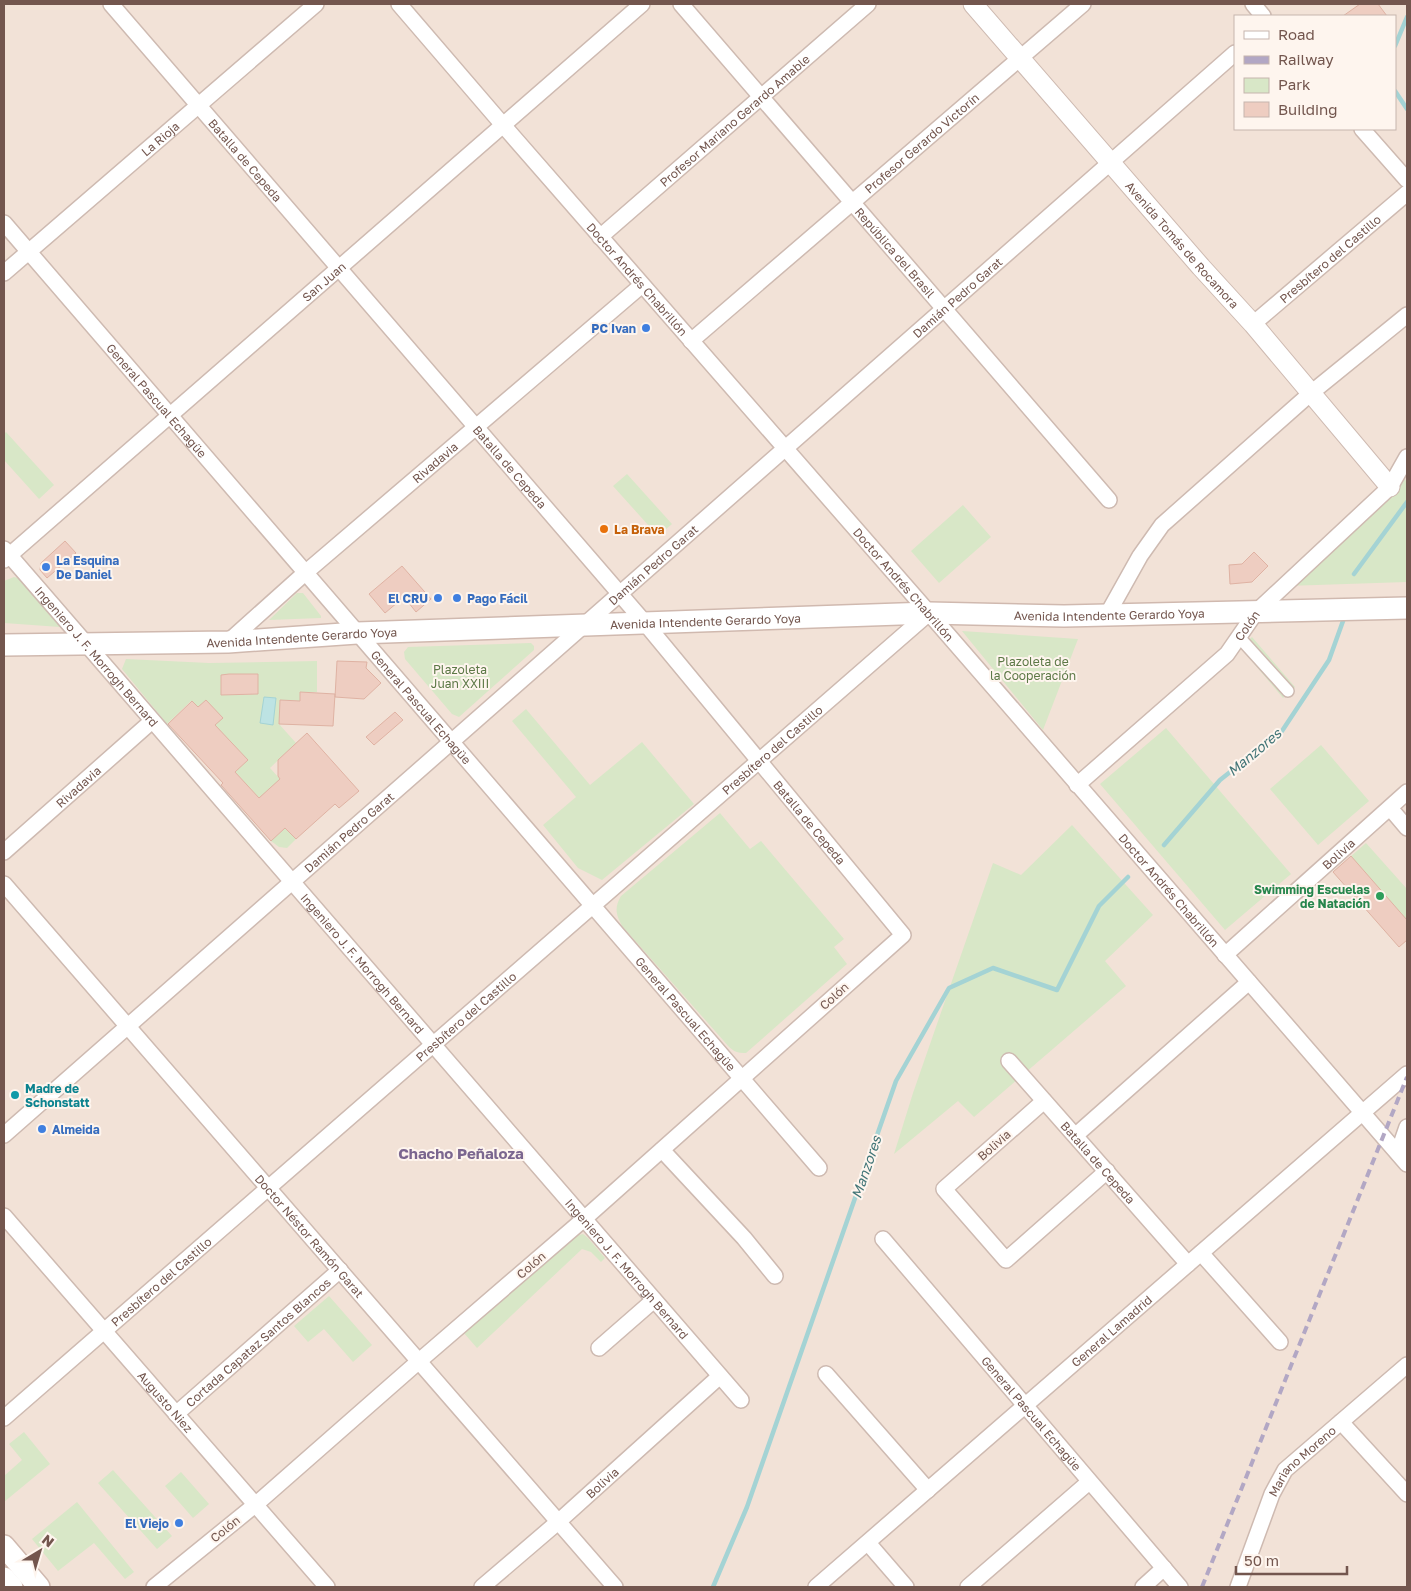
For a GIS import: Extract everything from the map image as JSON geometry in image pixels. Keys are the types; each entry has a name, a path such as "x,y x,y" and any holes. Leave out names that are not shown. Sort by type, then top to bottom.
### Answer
{"main road":[{"name":"Avenida Intendente Gerardo Yoya","path":"4,645 228,642 357,633 929,613 1107,616 1407,608"},
{"path":"4,1546 39,1587"},
{"path":"4,1578 12,1587"}],"street":[{"name":"Batalla de Cepeda","path":"111,4 645,623 902,935"},
{"name":"La Rioja","path":"4,273 316,4"},
{"name":"Doctor Andrés Chabrillón","path":"399,4 1402,1159"},
{"name":"San Juan","path":"5,555 170,416 642,4"},
{"name":"República del Brasil","path":"681,4 1109,500"},
{"name":"Profesor Mariano Gerardo Amable","path":"600,237 868,4"},
{"name":"Avenida Tomás de Rocamora","path":"973,4 1110,163 1253,324 1390,487"},
{"name":"Profesor Gerardo Victorín","path":"691,341 1083,4"},
{"path":"1253,4 1262,15"},
{"name":"Damián Pedro Garat","path":"4,1135 1234,54"},
{"path":"1363,130 1407,180"},
{"name":"Presbítero del Castillo","path":"1253,324 1407,193"},
{"name":"General Pascual Echagüe","path":"4,223 819,1168"},
{"name":"Rivadavia","path":"228,642 305,573 642,285"},
{"path":"1107,616 1140,556 1162,526 1311,394 1407,316"},
{"name":"Colón","path":"1077,785 1227,654 1256,612 1390,487 1407,458"},
{"name":"Ingeniero J. F. Morrogh Bernard","path":"5,555 86,644 741,1400"},
{"name":"Presbítero del Castillo","path":"4,1418 929,613"},
{"path":"1239,637 1288,691"},
{"name":"Rivadavia","path":"4,852 152,721"},
{"name":"Bolivia","path":"1225,955 1407,792"},
{"path":"1390,808 1407,828"},
{"name":"Doctor Néstor Ramón Garat","path":"4,884 615,1587"},
{"name":"Colón","path":"154,1587 255,1505 584,1219 902,935"},
{"path":"1076,1135 1249,982"},
{"name":"Batalla de Cepeda","path":"1009,1061 1188,1264"},
{"name":"General Lamadrid","path":"816,1587 1407,1074"},
{"name":"Bolivia","path":"1044,1101 944,1189 1006,1260 1108,1172"},
{"path":"1402,1159 1407,1126"},
{"path":"662,1150 744,1238 775,1276"},
{"name":"Augusto Niez","path":"4,1216 327,1587"},
{"name":"General Pascual Echagüe","path":"883,1239 1180,1587"},
{"path":"1201,1253 1280,1342"},
{"name":"Cortada Capataz Santos Blancos","path":"176,1414 340,1270"},
{"path":"599,1348 654,1300"},
{"name":"Mariano Moreno","path":"1238,1587 1272,1494 1285,1470 1407,1365"},
{"path":"826,1374 928,1490"},
{"name":"Bolivia","path":"482,1587 558,1522 720,1376"},
{"path":"1341,1422 1407,1494"},
{"path":"968,1587 1089,1482"},
{"path":"868,1542 906,1587"},
{"path":"1143,1587 1164,1568"}],"shaded area":[{"path":"4,4 1407,4 1407,1587 4,1587"}],"green space":[{"path":"6,432 54,485 39,499 4,460 4,434"},
{"path":"627,474 672,524 658,536 613,486"},
{"path":"1403,479 1407,481 1407,582 1286,586"},
{"path":"963,505 991,537 939,583 911,551"},
{"path":"14,577 22,579 60,627 4,623 4,581"},
{"path":"297,593 303,593 321,618 269,620"},
{"name":"Plazoleta de la Cooperación","path":"962,631 1078,639 1043,730"},
{"path":"1252,637 1295,687 1283,698 1240,647"},
{"name":"Plazoleta Juan XXIII","path":"531,643 534,646 534,650 459,717 452,714 405,659 404,652 408,647"},
{"path":"126,659 209,663 317,661 317,692 300,692 300,701 280,700 279,724 296,743 270,768 279,778 321,788 259,798 235,772 215,725 222,718 206,700 198,707 191,701 167,724 122,669","holes":["257,674 258,694 221,695 221,675"]},
{"path":"526,709 590,785 642,742 694,804 602,880 578,868 543,825 576,797 512,721"},
{"path":"1166,728 1291,874 1225,930 1100,784"},
{"path":"1321,745 1369,801 1318,845 1270,789"},
{"path":"720,813 750,849 761,841 844,939 834,947 847,964 746,1053 735,1051 728,1046 622,926 617,911 617,904 621,896"},
{"path":"1072,825 1153,915 1105,961 1126,986 974,1117 958,1101 894,1154 913,1093 993,863 1021,875"},
{"path":"285,828 296,839 287,848 279,847 271,841"},
{"name":"Swimming Escuelas de Natación","path":"1366,843 1407,889 1407,940 1399,947 1333,872"},
{"path":"583,1234 605,1258 601,1262 591,1252 582,1249 477,1348 463,1332 575,1236"},
{"path":"329,1296 372,1345 353,1362 324,1329 308,1342 294,1326"},
{"path":"24,1432 50,1464 4,1502 4,1476 22,1460 9,1444"},
{"path":"113,1470 172,1536 157,1549 98,1483"},
{"path":"181,1472 209,1504 193,1518 165,1486"},
{"path":"77,1502 134,1572 125,1579 94,1543 58,1571 32,1539"}],"water":[{"path":"264,697 276,698 273,725 260,723"}],"building":[{"path":"1360,4 1378,4 1386,15 1344,15"},
{"path":"65,541 76,553 47,578 40,570 41,563"},
{"path":"1254,552 1268,566 1252,582 1230,584 1229,565 1242,564"},
{"path":"402,566 431,599 416,612 404,597 385,613 369,594"},
{"path":"337,661 367,662 366,668 381,683 364,699 335,697"},
{"path":"258,674 258,694 221,695 221,675"},
{"path":"300,692 335,694 333,726 279,724 280,700 300,701"},
{"path":"206,700 223,718 215,725 248,760 235,772 259,798 280,779 278,776 278,760 307,733 359,791 339,808 335,804 296,839 285,828 271,841 221,785 223,783 168,724 192,701 198,707"},
{"path":"395,712 403,720 374,745 366,737"},
{"name":"Swimming Escuelas de Natación","path":"1351,856 1407,920 1407,940 1399,947 1333,872"}],"waterway":[{"name":"Manzores","path":"1396,44 1407,17"},
{"name":"Manzores","path":"1396,92 1407,109"},
{"name":"Manzores","path":"1354,574 1407,502"},
{"name":"Manzores","path":"1164,845 1220,780 1282,731 1329,660 1343,621"},
{"name":"Manzores","path":"713,1587 747,1507 896,1081 949,988 993,968 1057,990 1099,906 1128,877"}],"railway":[{"path":"1202,1587 1407,1077"}],"place":[{"name":"PC Ivan","path":"646,328"},
{"name":"La Brava","path":"604,529"},
{"name":"La Esquina De Daniel","path":"46,567"},
{"name":"El CRU","path":"438,598"},
{"name":"Pago Fácil","path":"457,598"},
{"name":"Swimming Escuelas de Natación","path":"1380,896"},
{"name":"Madre de Schonstatt","path":"15,1095"},
{"name":"Almeida","path":"42,1129"},
{"name":"El Viejo","path":"179,1523"}],"district":[{"name":"Chacho Peñaloza","path":"461,1153"}]}
